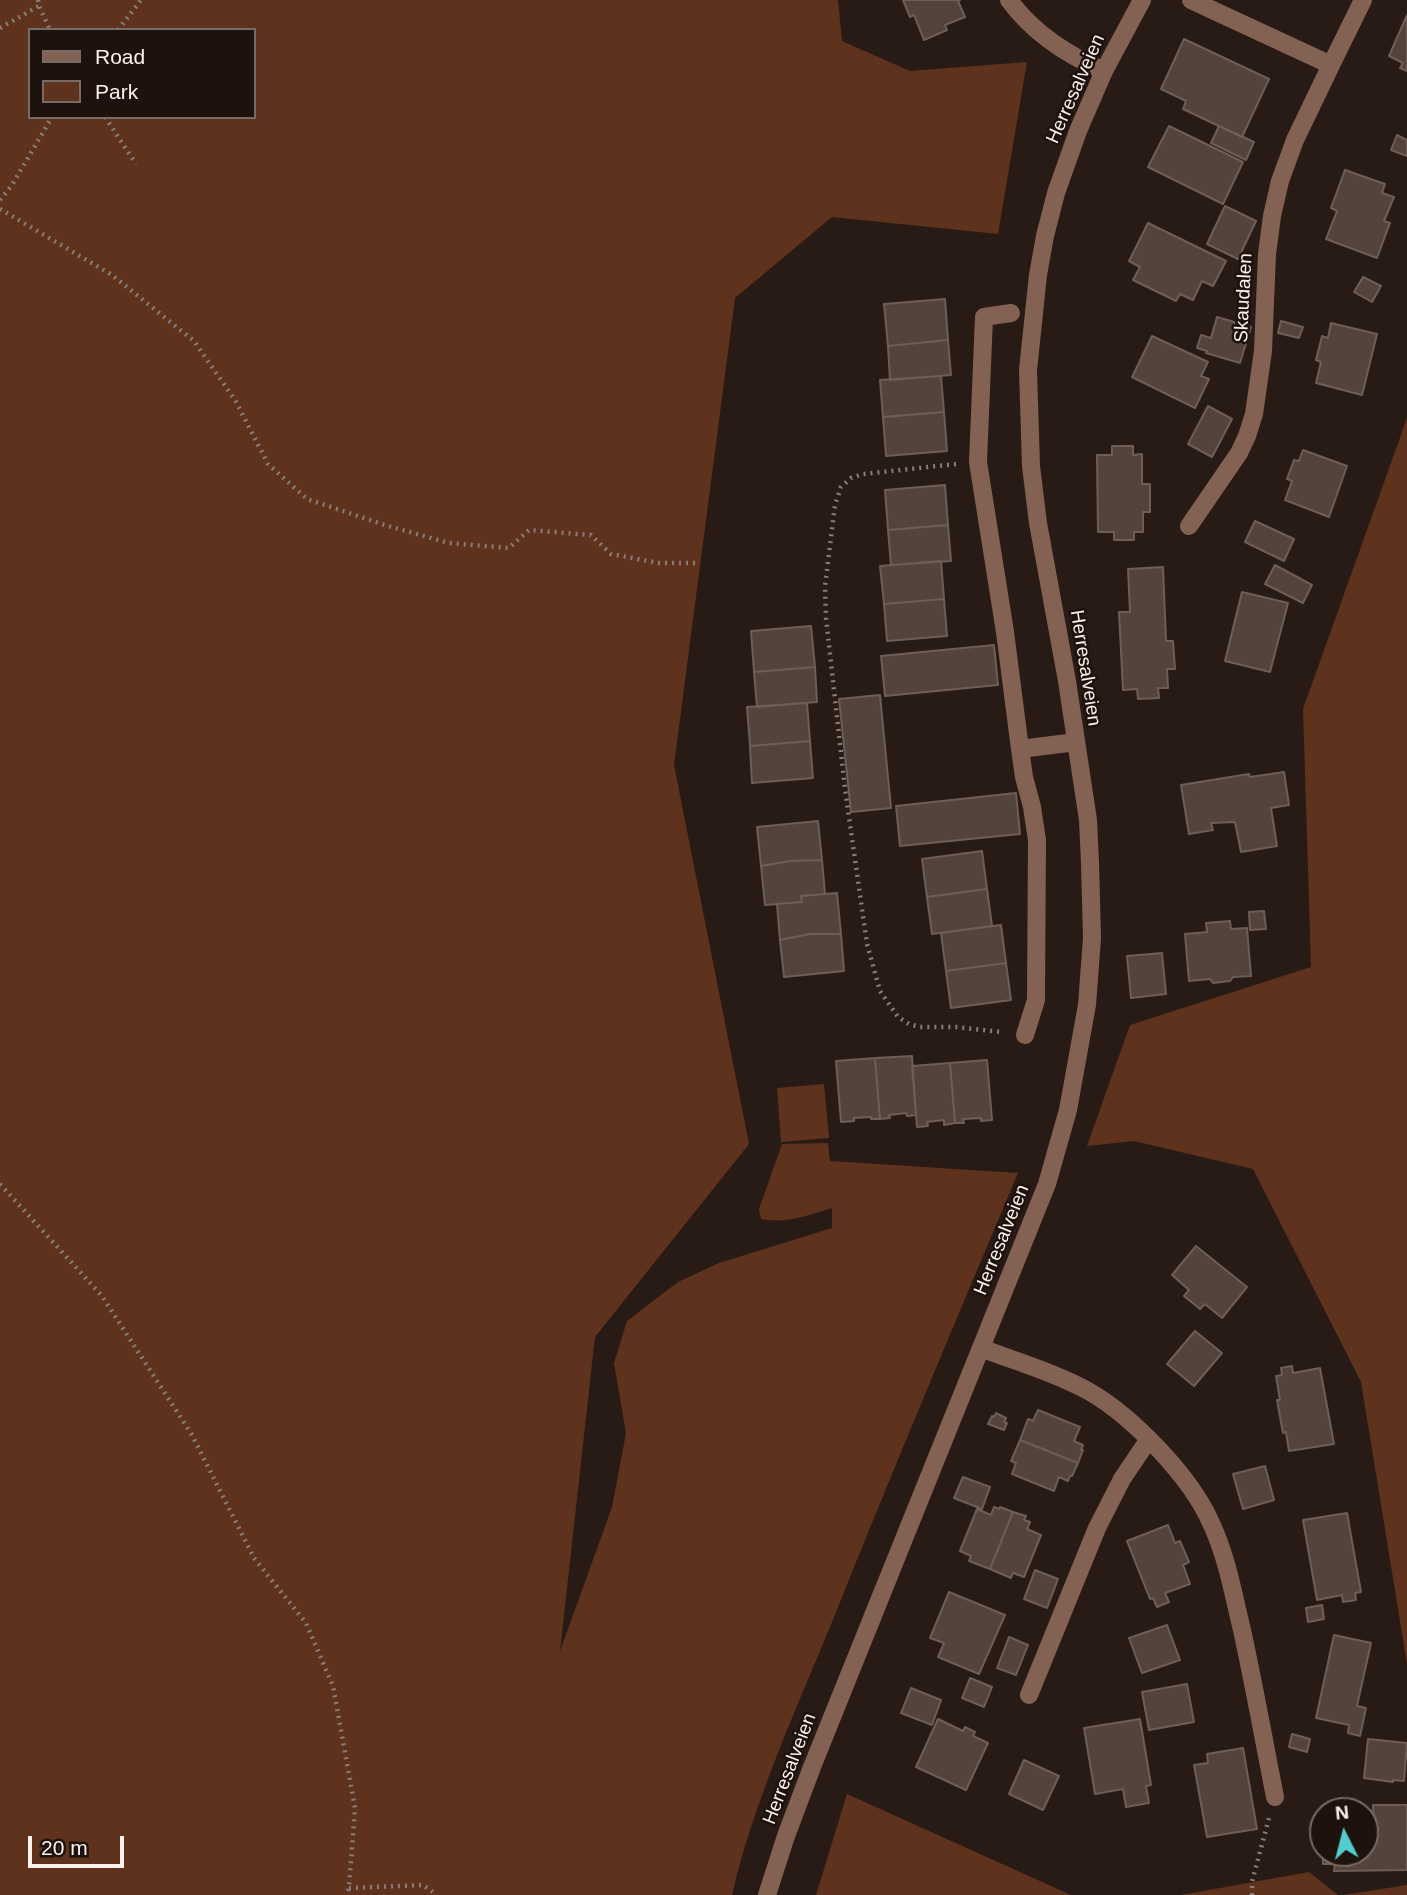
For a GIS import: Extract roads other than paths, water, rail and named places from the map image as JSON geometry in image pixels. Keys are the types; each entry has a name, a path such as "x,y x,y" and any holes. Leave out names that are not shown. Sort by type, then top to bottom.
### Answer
{"street":[{"path":"1009,0 1033,29 1077,60 1104,71"},
{"name":"Herresalveien","path":"767,1895 812,1767 1047,1184 1068,1111 1081,1049 1092,938 1088,820 1037,512 1031,466 1028,370 1038,275 1056,194 1078,131 1104,71 1142,0"},
{"path":"1191,0 1331,65"},
{"name":"Skaudalen","path":"1189,526 1239,453 1254,414 1263,351 1267,254 1280,181 1295,140 1363,0"},
{"path":"1012,313 984,317 978,462 992,542 1024,777 1037,840 1036,1000 1025,1035"},
{"path":"1020,749 1076,742"},
{"path":"981,1348 1060,1378 1091,1393 1149,1439 1190,1485 1210,1520 1226,1560 1275,1797"},
{"path":"1029,1695 1097,1528 1122,1479 1149,1439"}]}
